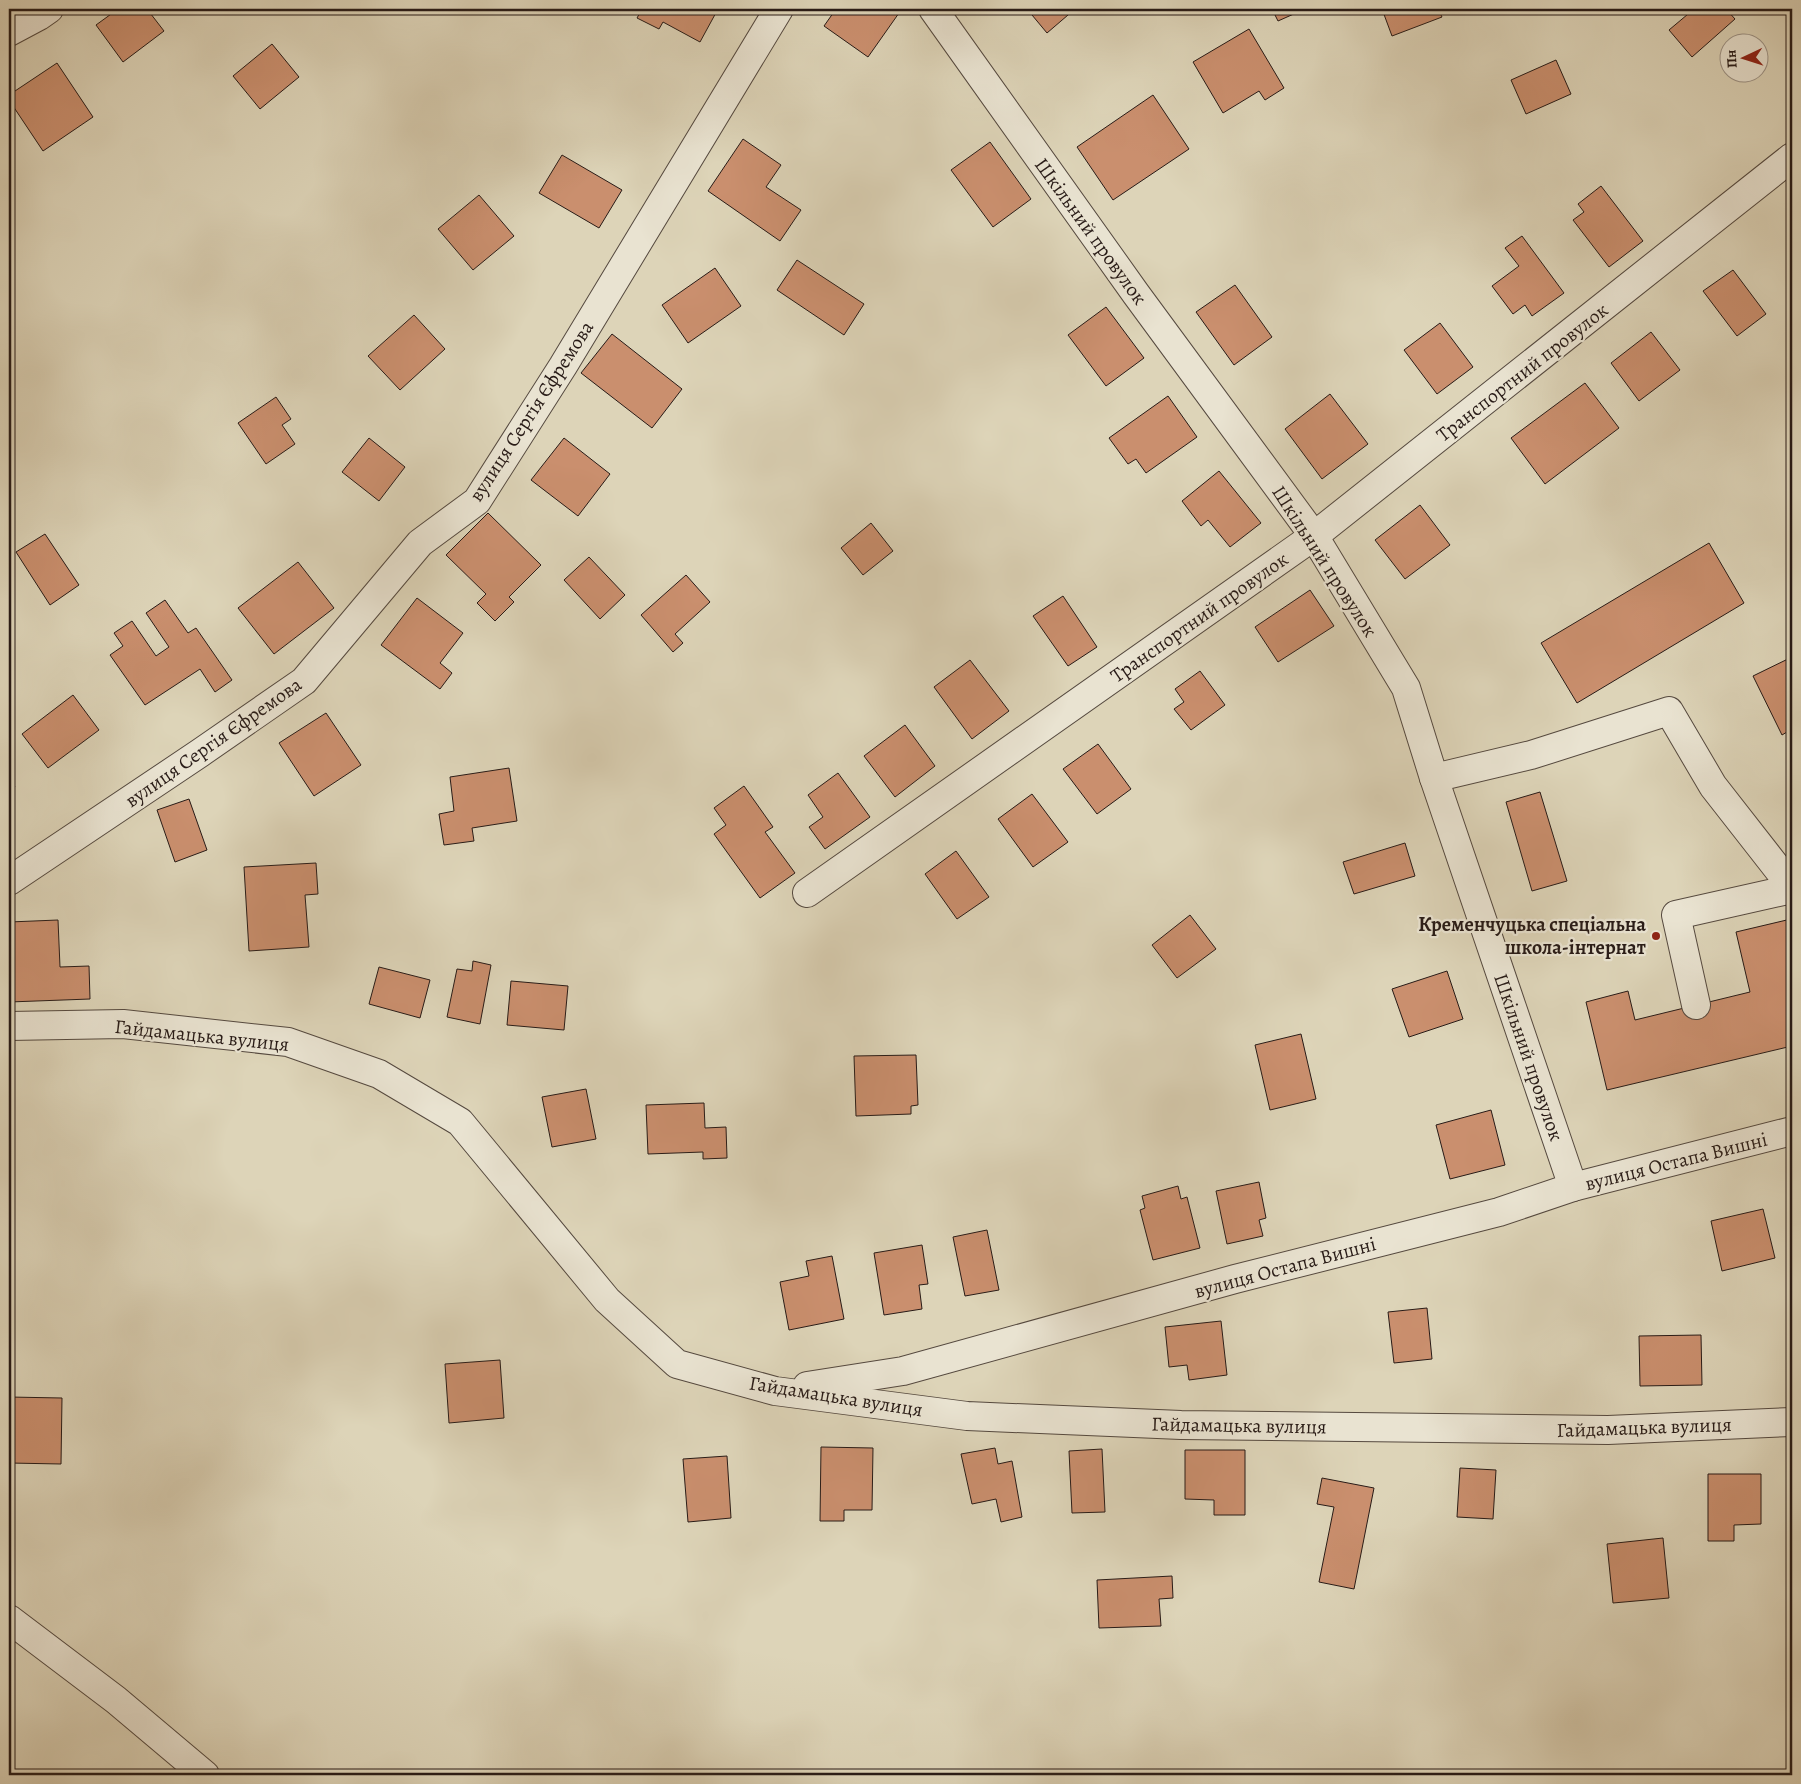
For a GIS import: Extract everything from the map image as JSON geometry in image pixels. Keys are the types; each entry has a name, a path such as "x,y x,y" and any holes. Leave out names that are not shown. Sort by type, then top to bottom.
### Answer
{"street":[{"path":"9,32 40,16 49,9"},
{"name":"вулиця Сергія Єфремова","path":"9,881 304,681 420,543 477,501 563,366 778,9"},
{"name":"Шкільний провулок","path":"933,9 1136,294 1314,536 1406,688 1434,778 1573,1187"},
{"name":"Транспортний провулок","path":"806,894 1314,536 1792,157"},
{"path":"1434,778 1531,756 1669,711 1713,786 1792,888 1676,915 1696,1005"},
{"name":"Гайдамацька вулиця","path":"9,1026 123,1024 288,1042 379,1074 460,1122 607,1300 677,1364 776,1390 967,1416 1181,1425 1608,1430 1792,1422"},
{"name":"вулиця Остапа Вишні","path":"776,1390 903,1371 1226,1282 1500,1212 1573,1187 1792,1131"},
{"path":"9,1619 116,1700 205,1775"}],"building":[{"path":"118,9 147,9 164,31 123,62 96,25"},
{"path":"642,9 718,9 700,42 663,22 659,29 637,18"},
{"path":"836,9 893,9 899,13 868,57 824,26"},
{"path":"1027,9 1075,9 1047,33"},
{"path":"1272,9 1305,9 1278,21"},
{"path":"1382,9 1438,9 1442,17 1392,36"},
{"path":"1694,9 1726,9 1735,19 1718,32 1692,57 1669,30"},
{"path":"1249,29 1284,88 1265,100 1259,91 1223,113 1193,62"},
{"path":"272,44 299,77 260,109 233,76"},
{"path":"1556,60 1571,94 1526,114 1511,80"},
{"path":"57,63 93,117 43,151 9,100 9,95"},
{"path":"1153,95 1189,149 1113,200 1077,147"},
{"path":"743,139 781,165 766,187 801,210 780,241 708,191"},
{"path":"990,142 1031,199 993,227 951,170"},
{"path":"562,155 622,190 599,228 539,193"},
{"path":"1601,186 1643,241 1609,267 1573,220 1584,212 1578,204"},
{"path":"479,195 514,236 473,270 438,229"},
{"path":"1522,236 1564,293 1532,316 1525,305 1513,314 1492,286 1519,266 1505,248"},
{"path":"797,260 864,304 844,335 777,290"},
{"path":"715,268 741,306 688,343 662,305"},
{"path":"1733,270 1766,314 1737,336 1703,291"},
{"path":"1235,285 1272,337 1234,365 1196,312"},
{"path":"1106,307 1144,358 1106,386 1068,335"},
{"path":"414,315 445,349 400,390 368,356"},
{"path":"1440,323 1473,367 1437,394 1404,350"},
{"path":"1651,332 1680,370 1639,401 1611,363"},
{"path":"612,334 682,389 652,428 581,373"},
{"path":"1585,383 1619,428 1545,484 1511,438"},
{"path":"1330,394 1368,444 1322,479 1285,429"},
{"path":"1168,396 1197,437 1146,473 1136,459 1128,464 1109,438"},
{"path":"276,397 291,419 282,425 295,444 266,464 238,423"},
{"path":"369,438 405,467 379,501 342,472"},
{"path":"564,438 610,474 578,516 531,480"},
{"path":"1219,471 1261,523 1230,547 1208,520 1201,526 1182,501"},
{"path":"1420,505 1450,545 1405,579 1375,540"},
{"path":"488,513 541,565 509,597 514,602 495,621 477,603 486,594 446,555"},
{"path":"871,523 893,551 863,575 841,548"},
{"path":"45,534 79,585 50,605 16,552"},
{"path":"1709,543 1744,603 1577,703 1541,643"},
{"path":"589,557 625,595 600,619 564,580"},
{"path":"298,562 334,608 274,654 238,608"},
{"path":"686,575 710,602 675,634 683,643 673,652 641,615"},
{"path":"1310,590 1334,626 1278,662 1255,627"},
{"path":"1063,596 1097,647 1068,666 1033,616"},
{"path":"417,598 463,633 440,663 452,673 440,689 381,645"},
{"path":"165,600 188,633 196,628 232,680 215,692 200,669 145,705 110,655 123,646 114,633 132,621 156,656 169,647 146,613"},
{"path":"1792,657 1792,729 1782,735 1753,676"},
{"path":"970,660 1009,711 972,739 934,687"},
{"path":"1200,671 1225,705 1191,730 1174,709 1184,702 1175,689"},
{"path":"73,695 99,730 48,768 22,734"},
{"path":"326,713 361,765 314,796 279,743"},
{"path":"905,725 935,766 895,797 864,756"},
{"path":"1098,744 1131,789 1097,814 1063,769"},
{"path":"509,768 517,821 472,828 474,841 444,845 439,814 454,811 450,777"},
{"path":"838,773 870,817 825,849 809,827 823,817 808,795"},
{"path":"9,778 15,787 9,792"},
{"path":"744,786 773,827 765,832 795,873 760,898 714,834 726,825 714,808"},
{"path":"1540,792 1567,881 1532,891 1506,802"},
{"path":"1032,794 1068,842 1033,867 998,819"},
{"path":"189,799 207,850 175,862 157,810"},
{"path":"1405,843 1415,876 1354,894 1343,862"},
{"path":"956,851 989,897 957,919 925,874"},
{"path":"316,863 318,894 305,895 309,947 249,951 244,867"},
{"path":"1190,915 1216,949 1177,978 1152,945"},
{"path":"1791,919 1792,1046 1607,1090 1586,1002 1628,991 1635,1020 1750,992 1736,932"},
{"path":"58,920 60,967 89,966 90,999 9,1002 9,922"},
{"path":"473,961 491,965 480,1024 447,1017 457,969 472,971"},
{"path":"379,967 430,980 420,1018 369,1004"},
{"path":"1447,971 1463,1019 1409,1037 1392,989"},
{"path":"511,981 568,986 564,1030 507,1025"},
{"path":"1301,1034 1316,1099 1270,1110 1255,1045"},
{"path":"916,1055 918,1105 911,1106 911,1114 856,1116 854,1056"},
{"path":"586,1089 596,1139 552,1147 542,1097"},
{"path":"704,1103 705,1128 726,1127 727,1158 703,1159 703,1152 648,1154 646,1105"},
{"path":"1491,1110 1505,1165 1450,1179 1436,1125"},
{"path":"1259,1182 1266,1218 1259,1220 1263,1236 1227,1244 1216,1191"},
{"path":"1178,1186 1181,1199 1187,1197 1200,1248 1153,1260 1140,1210 1145,1208 1142,1196"},
{"path":"1763,1209 1775,1258 1722,1271 1711,1221"},
{"path":"987,1230 999,1290 965,1296 953,1237"},
{"path":"922,1245 928,1284 919,1285 922,1309 884,1315 874,1253"},
{"path":"832,1256 844,1319 789,1330 780,1282 809,1276 806,1261"},
{"path":"1427,1308 1432,1359 1394,1363 1388,1312"},
{"path":"1221,1321 1227,1375 1189,1380 1187,1365 1169,1367 1165,1327"},
{"path":"1701,1335 1702,1385 1640,1386 1639,1336"},
{"path":"500,1360 504,1418 449,1423 445,1364"},
{"path":"9,1397 62,1398 61,1464 9,1463"},
{"path":"821,1447 873,1448 872,1510 844,1510 844,1521 820,1521"},
{"path":"995,1448 998,1464 1012,1461 1022,1517 1001,1522 996,1499 972,1504 961,1454"},
{"path":"1102,1449 1105,1512 1072,1513 1069,1451"},
{"path":"1185,1450 1245,1450 1245,1515 1214,1515 1214,1500 1185,1499"},
{"path":"727,1456 731,1518 688,1522 683,1459"},
{"path":"1460,1468 1496,1470 1493,1519 1457,1517"},
{"path":"1708,1474 1761,1474 1761,1524 1734,1525 1734,1541 1708,1541"},
{"path":"1322,1478 1374,1488 1354,1589 1319,1582 1334,1507 1317,1504"},
{"path":"1663,1538 1669,1598 1613,1603 1607,1544"},
{"path":"1172,1576 1173,1598 1159,1599 1161,1626 1099,1628 1097,1580"}],"place":[{"name":"Кременчуцька спеціальна школа-інтернат","path":"1656,936"}]}
